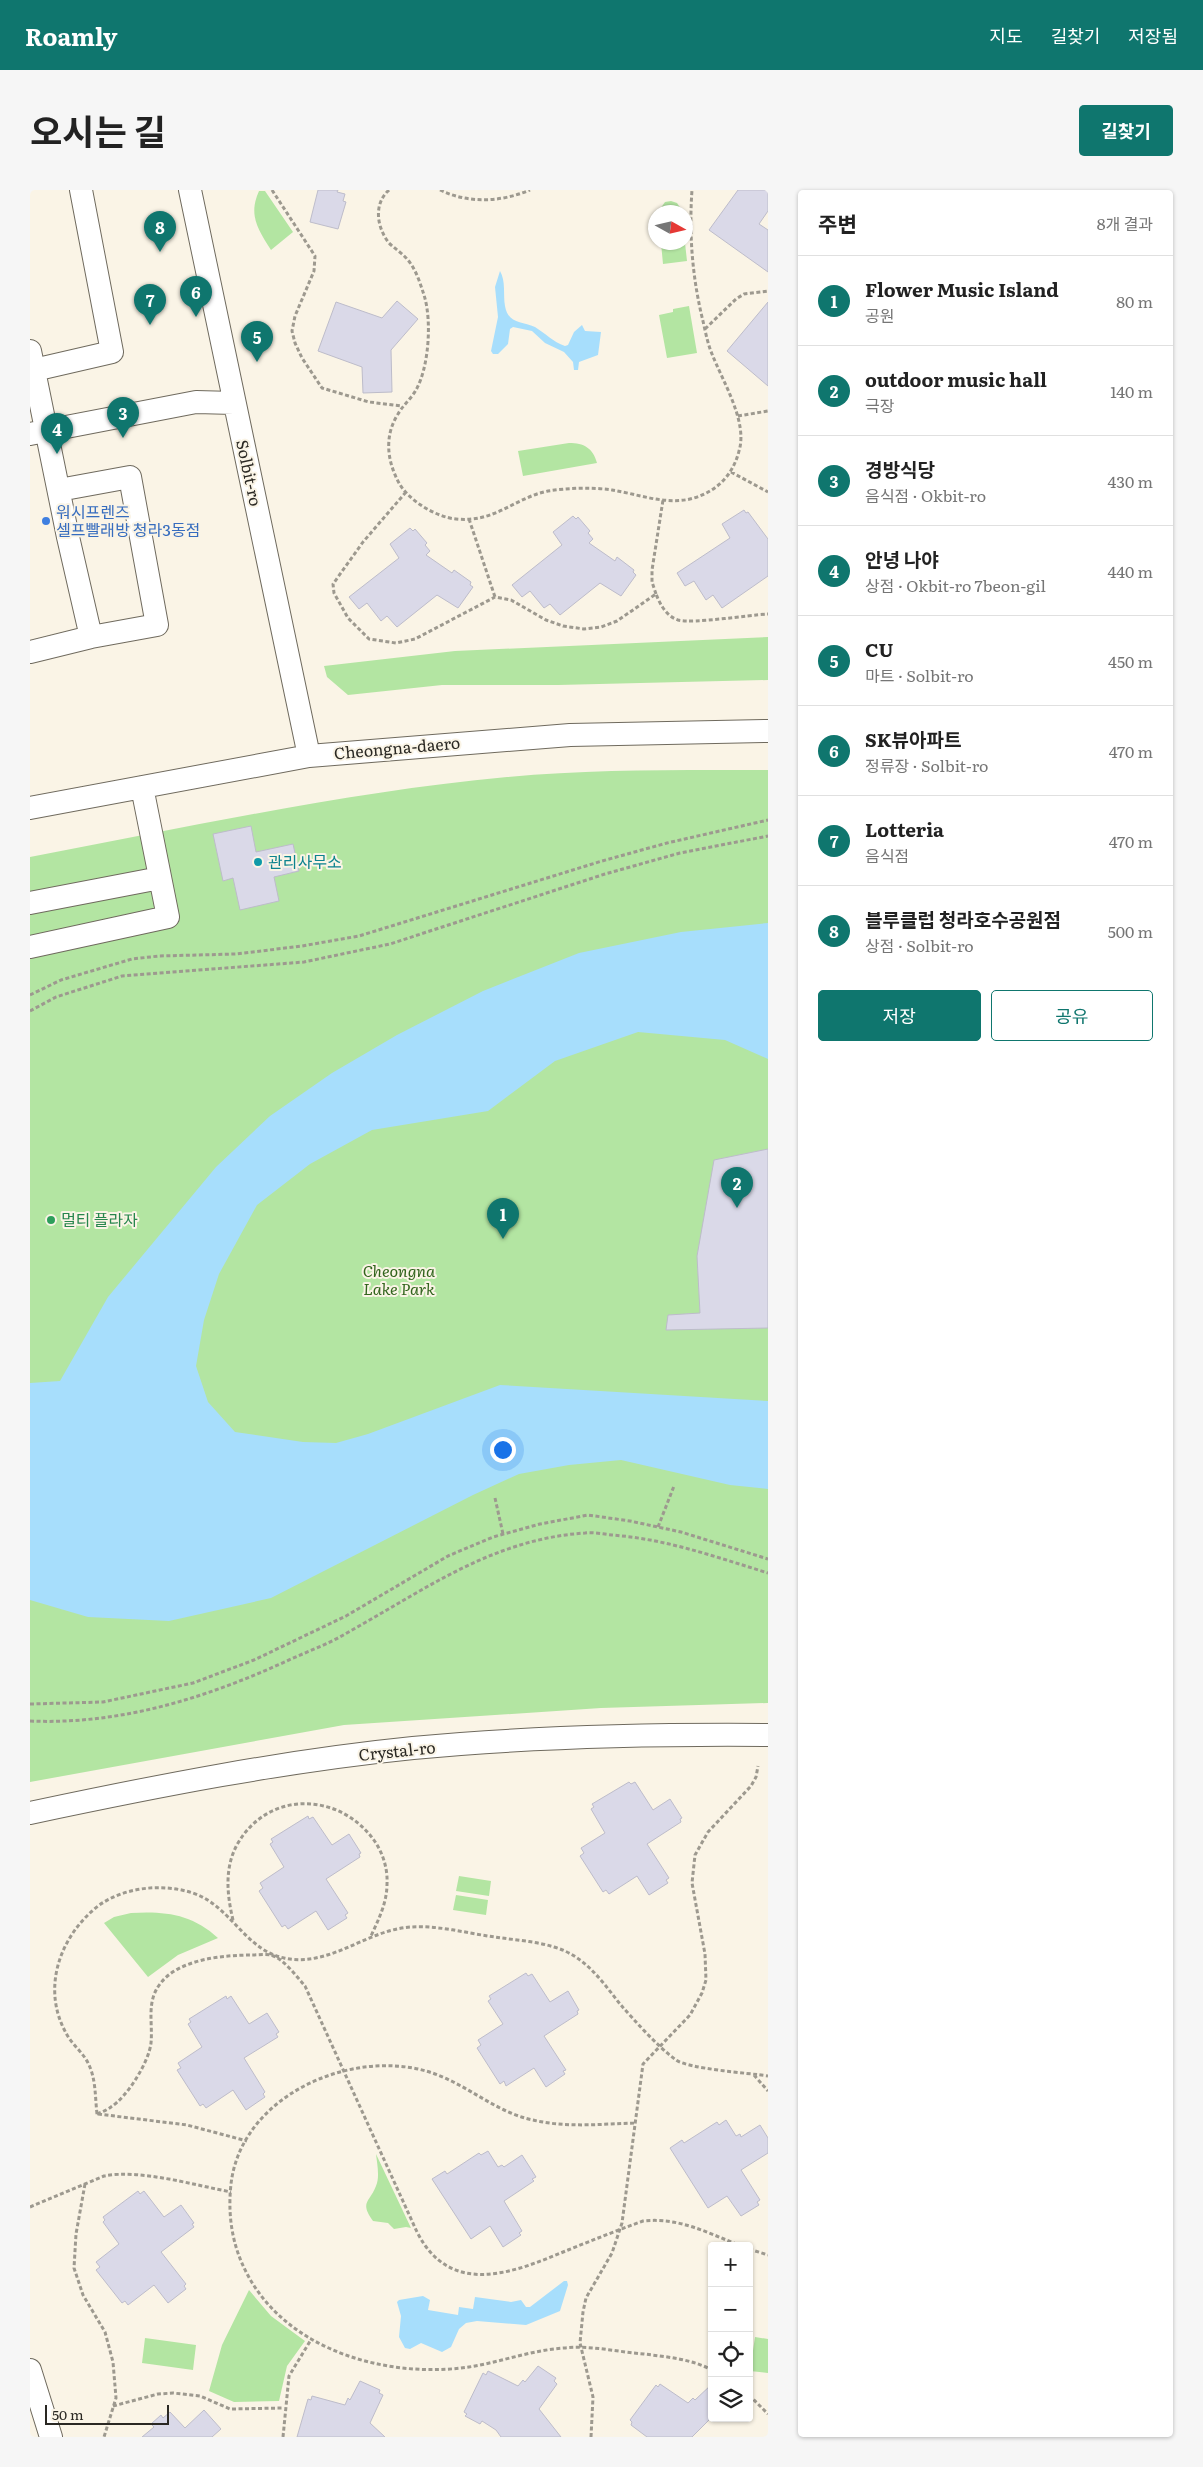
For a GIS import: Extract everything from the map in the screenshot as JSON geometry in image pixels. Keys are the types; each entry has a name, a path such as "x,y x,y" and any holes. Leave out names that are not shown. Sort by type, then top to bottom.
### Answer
{"street":[{"path":"81,190 112,352 32,360 38,432 58,490 91,637"},
{"name":"Solbit-ro","path":"190,190 309,756"},
{"path":"38,432 196,402 234,403"},
{"path":"30,652 91,637 158,625 130,477 58,490"},
{"name":"Cheongna-daero","path":"30,808 309,756 560,735 768,731"},
{"path":"30,948 168,917 142,787"},
{"path":"30,903 160,878"},
{"name":"Crystal-ro","path":"30,1813 268,1768 414,1748 591,1737 768,1735"},
{"path":"30,2370 51,2437"}],"path":[{"path":"272,190 315,256 314,271 295,316 292,331 294,343 302,358 322,388 369,402 403,406"},
{"path":"389,190 384,194 379,207 379,221 389,242 414,269 425,298 428,321 427,343 421,376 416,390 398,413 390,428 388,441 390,457 400,486 406,492 440,515 469,519 505,510 532,496 548,491 588,488 678,501 700,496 719,486 730,472 740,450 741,439 738,416 711,350 705,330 694,273 691,230 692,190"},
{"path":"440,190 449,195 471,200 490,200 530,190"},
{"path":"705,330 736,299 744,294 768,291"},
{"path":"738,416 768,411"},
{"path":"730,472 768,492"},
{"path":"406,492 363,542 333,584 334,594 357,629 369,639 381,642 415,639 495,597 511,600 546,620 563,626 584,629 601,627 617,621 656,594"},
{"path":"663,500 652,570 652,582 656,594 668,614 678,620 768,614"},
{"path":"469,519 495,597"},
{"path":"30,995 61,980 132,959 159,956 236,954 302,946 359,936 602,861 667,843 768,820"},
{"path":"30,1011 56,997 122,976 304,962 390,944 605,874 680,852 768,836"},
{"path":"658,1527 674,1486"},
{"path":"495,1498 503,1534"},
{"path":"30,1704 103,1702 194,1683 254,1660 346,1616 448,1556 503,1534 588,1515 658,1527 768,1559"},
{"path":"30,1720 55,1722 126,1715 195,1699 252,1677 342,1636 460,1567 499,1551 548,1538 586,1532 635,1537 678,1546 768,1573"},
{"path":"591,2437 593,2397 580,2347 580,2329 586,2298 612,2253 621,2229 643,2064 696,2005 706,1980 705,1954 692,1883 695,1855 708,1832 751,1786 756,1777 758,1766"},
{"path":"234,1921 227,1886 228,1870 238,1842 257,1821 267,1814 288,1806 313,1803 326,1805 354,1819 375,1841 382,1855 387,1883 385,1899 370,1938"},
{"path":"97,2114 94,2078 88,2063 64,2032 56,2001 56,1966 69,1936 79,1923 102,1903 128,1891 147,1888 194,1893 208,1900 234,1921 245,1935 284,1964 305,1986 320,2014 344,2072 423,2244 443,2264 460,2272 493,2275 530,2265 643,2221 672,2220 730,2242"},
{"path":"97,2114 111,2108 119,2100 130,2087 146,2058 151,2044 152,1999 160,1983 189,1964 207,1958 271,1955 287,1959 318,1958 370,1938 411,1926 555,1947 584,1962 596,1972 626,2010 677,2061 768,2076"},
{"path":"634,2123 574,2125 534,2121 514,2116 446,2079 426,2071 368,2067 344,2072 303,2085 290,2093 262,2119 247,2141 235,2169 231,2192 233,2241 248,2275 273,2310 312,2338 332,2349 361,2360 415,2370 467,2367 562,2348 580,2347 673,2358 690,2361 708,2368"},
{"path":"754,2074 768,2091"},
{"path":"97,2114 187,2125 247,2141"},
{"path":"30,2207 104,2176 126,2174 231,2192"},
{"path":"85,2184 76,2234 74,2268 83,2295 100,2321 110,2344 116,2380 113,2406 104,2437"},
{"path":"753,2250 768,2255"},
{"path":"282,2437 289,2376 312,2338"},
{"path":"113,2406 158,2394 172,2393 200,2396 230,2410 284,2408"},
{"path":"753,2398 768,2414"}],"green space":[{"path":"259,191 265,191 293,232 271,250 256,222 254,207"},
{"path":"671,201 678,205 663,205 665,202"},
{"path":"662,250 686,250 687,261 663,264"},
{"path":"689,306 697,353 667,358 659,315 673,312 673,309"},
{"path":"569,443 587,447 597,463 523,476 518,451"},
{"path":"768,637 768,680 558,685 442,685 348,695 327,677 324,666 455,651"},
{"name":"Cheongna Lake Park","path":"637,770 768,770 768,1703 601,1708 344,1725 30,1782 30,857 268,811 447,784 507,777"},
{"path":"459,1876 491,1881 489,1896 456,1891"},
{"path":"456,1895 488,1900 486,1915 453,1910"},
{"path":"131,1913 167,1914 188,1919 218,1938 178,1955 148,1977 104,1923 114,1917"},
{"path":"376,2154 411,2228 394,2229 388,2223 373,2221 369,2215 366,2206 378,2178"},
{"path":"249,2290 271,2316 305,2341 287,2366 279,2401 234,2402 209,2391 222,2345"},
{"path":"755,2337 768,2339 768,2373 753,2371"},
{"path":"145,2338 196,2345 193,2370 142,2363"}],"water":[{"path":"500,271 504,284 505,306 512,319 535,327 565,346 568,345 574,332 582,325 585,331 601,332 598,355 579,362 578,370 574,370 573,362 564,352 545,343 532,331 513,327 510,329 508,344 498,354 493,354 491,351 498,317 495,287"},
{"path":"768,923 768,1059 725,1040 638,1032 555,1061 488,1111 372,1130 310,1164 257,1205 219,1274 204,1320 196,1366 208,1402 235,1432 303,1442 336,1443 368,1434 500,1385 768,1401 768,1489 730,1485 621,1460 569,1465 519,1474 473,1495 271,1598 169,1621 88,1617 30,1600 30,1383 60,1381 108,1297 216,1167 270,1116 332,1073 397,1035 483,991 579,953 681,932"},
{"path":"564,2281 567,2281 568,2285 560,2311 526,2325 477,2321 466,2323 459,2329 451,2347 442,2352 421,2343 410,2349 405,2348 399,2337 401,2316 397,2302 399,2300 423,2296 430,2300 428,2310 458,2315 459,2307 473,2309 475,2297 511,2302 521,2300 526,2307 530,2307"}],"building":[{"path":"318,190 338,190 337,192 345,194 343,201 346,202 338,229 310,222"},
{"path":"738,190 768,190 768,211 759,224 768,230 768,272 709,230"},
{"path":"397,301 418,319 391,350 392,392 363,393 362,367 318,351 336,302 382,318"},
{"path":"768,302 768,386 727,351"},
{"path":"744,510 746,513 748,512 768,539 768,576 722,608 713,595 706,600 694,581 685,586 677,573 730,538 722,524"},
{"path":"573,516 576,519 578,517 590,531 588,533 593,539 589,543 615,561 617,557 634,570 633,572 636,575 621,596 600,583 560,615 550,604 544,608 530,591 522,597 512,585 562,545 553,532"},
{"path":"410,528 413,531 415,529 427,543 425,545 430,551 426,555 452,573 454,570 471,582 470,585 473,587 458,608 437,595 397,627 387,616 381,621 367,603 359,609 349,597 399,558 390,544"},
{"name":"관리사무소","path":"251,826 256,852 293,844 299,871 274,877 279,901 240,910 233,878 223,881 213,834"},
{"path":"768,1149 768,1328 666,1330 668,1315 700,1313 697,1256 714,1160"},
{"path":"629,1782 631,1784 635,1782 653,1810 670,1799 682,1818 680,1819 681,1822 647,1844 669,1878 666,1880 668,1883 649,1895 637,1876 609,1894 606,1890 603,1892 580,1856 584,1853 581,1848 605,1833 591,1809 594,1807 592,1804"},
{"path":"308,1816 309,1819 313,1817 332,1845 349,1834 361,1853 359,1854 360,1857 326,1879 348,1913 345,1915 347,1918 328,1930 316,1911 288,1929 285,1925 282,1927 259,1891 263,1888 260,1883 284,1867 270,1844 273,1842 271,1839"},
{"path":"526,1973 528,1976 532,1974 550,2002 568,1991 579,2010 577,2011 578,2014 544,2036 566,2070 563,2071 565,2074 546,2087 534,2068 506,2086 504,2081 500,2084 477,2048 481,2045 478,2040 503,2024 488,2001 491,1999 489,1996"},
{"path":"226,1996 227,1999 231,1996 249,2024 267,2013 279,2032 276,2034 278,2037 244,2058 265,2092 263,2094 265,2097 246,2110 233,2090 206,2108 203,2104 200,2106 177,2070 181,2068 178,2063 202,2047 188,2024 191,2022 189,2019"},
{"path":"726,2120 736,2136 740,2134 741,2137 760,2125 768,2138 768,2153 741,2170 760,2200 757,2202 759,2205 741,2216 727,2196 708,2208 670,2148 682,2140 684,2143 717,2122 719,2125"},
{"path":"488,2151 498,2167 502,2165 504,2167 522,2155 536,2177 532,2179 534,2181 504,2201 522,2231 519,2233 521,2235 503,2247 490,2226 471,2239 432,2179 445,2171 447,2174 479,2153 481,2155"},
{"path":"138,2191 140,2194 144,2191 164,2217 181,2205 194,2223 192,2224 194,2227 161,2252 186,2284 184,2286 186,2289 168,2303 154,2285 128,2305 125,2301 122,2303 96,2270 100,2267 96,2262 119,2244 103,2222 105,2220 103,2217"},
{"path":"538,2366 556,2378 554,2381 557,2384 539,2409 561,2437 501,2437 496,2430 482,2421 480,2424 465,2416 467,2414 464,2412 483,2373 486,2375 488,2371 518,2386 523,2380 525,2382"},
{"path":"360,2381 380,2390 379,2393 383,2395 370,2423 385,2437 297,2437 308,2399 311,2400 312,2396 345,2405 348,2398 350,2400"},
{"path":"660,2384 688,2403 693,2398 695,2400 708,2388 708,2421 692,2437 647,2437 631,2425 632,2422 630,2420 656,2385 658,2387"},
{"path":"204,2410 221,2429 212,2437 142,2437 154,2427 151,2424 161,2415 163,2418 170,2412 185,2428"}],"place":[{"name":"블루클럽 청라호수공원점","path":"160,252"},
{"name":"SK뷰아파트","path":"196,317"},
{"name":"Lotteria","path":"150,325"},
{"name":"CU","path":"257,362"},
{"name":"경방식당","path":"123,438"},
{"name":"안녕 나야","path":"57,454"},
{"name":"워시프렌즈 셀프빨래방 청라3동점","path":"46,521"},
{"name":"관리사무소","path":"258,862"},
{"name":"outdoor music hall","path":"737,1208"},
{"name":"멀티 플라자","path":"51,1220"},
{"name":"Flower Music Island","path":"503,1239"}]}
